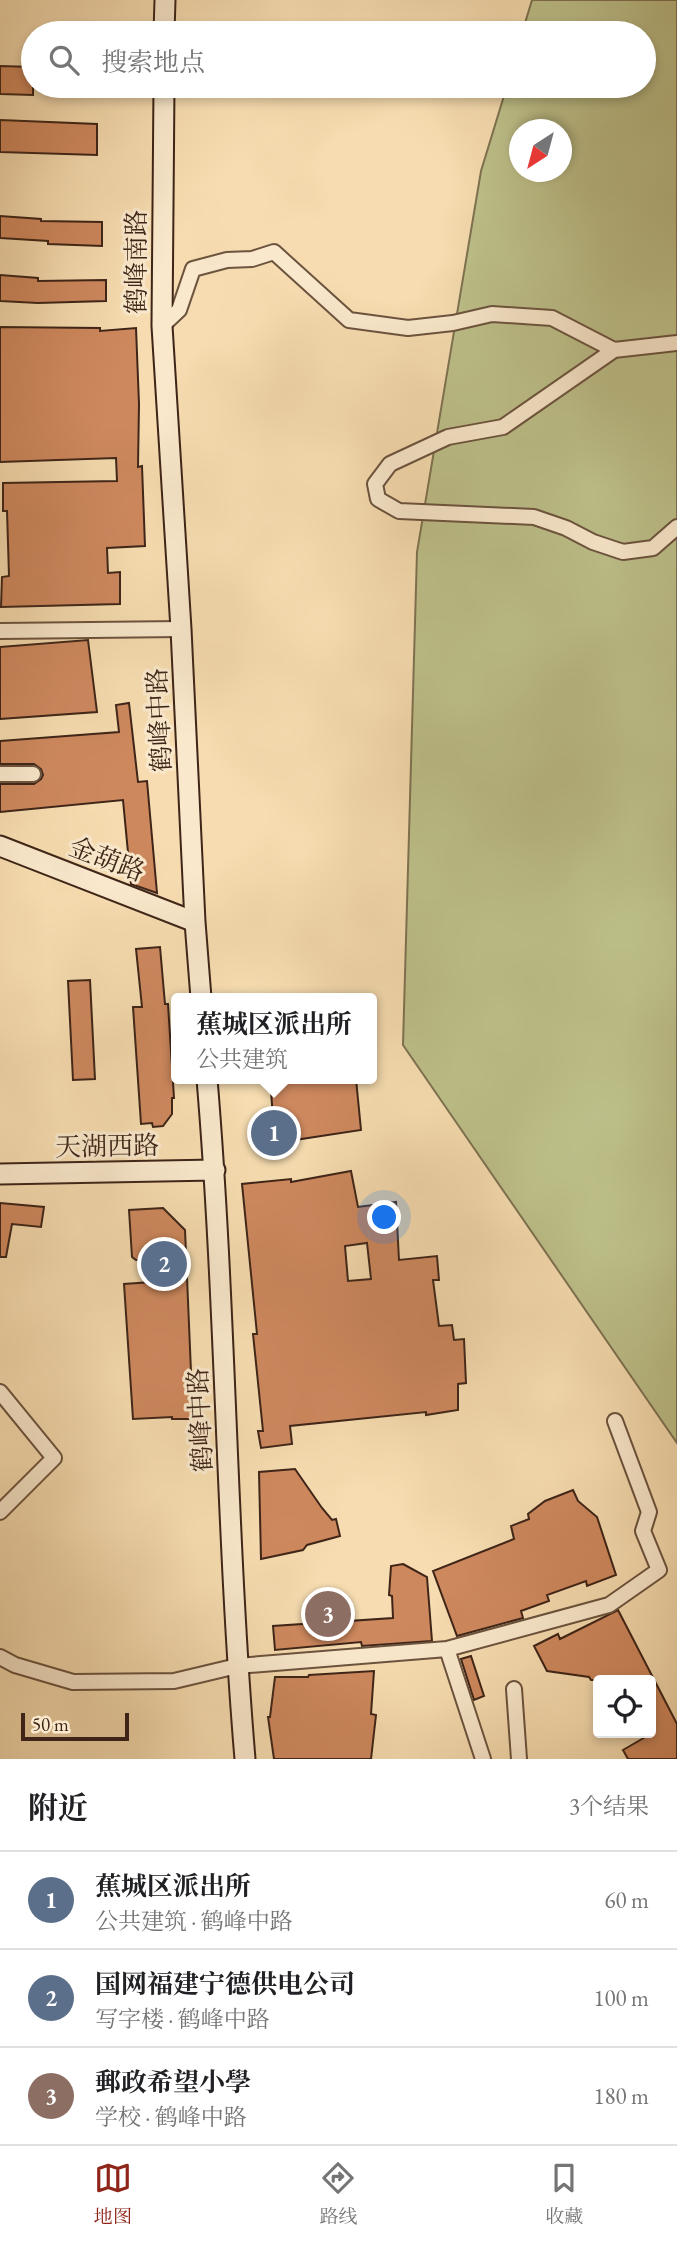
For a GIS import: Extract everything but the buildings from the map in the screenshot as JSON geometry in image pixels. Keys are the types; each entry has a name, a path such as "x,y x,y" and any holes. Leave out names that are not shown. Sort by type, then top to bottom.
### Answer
{"street":[{"path":"164,21 165,0"},
{"name":"鹤峰南路","path":"164,98 162,326 170,439"},
{"path":"162,326 179,310 193,269 227,260 252,260 274,252 349,320 408,328 453,323 492,314 552,318 614,350"},
{"path":"677,343 614,350 503,427 448,437 390,464 375,484 378,499 399,511 534,517 623,552 653,548 677,527"},
{"name":"鹤峰中路","path":"170,439 201,993"},
{"path":"0,631 181,629"},
{"path":"0,774 33,774"},
{"name":"金葫路","path":"0,846 195,922"},
{"name":"鹤峰中路","path":"207,1084 215,1170 237,1666 245,1759"},
{"name":"天湖西路","path":"0,1174 215,1170"},
{"path":"0,1392 54,1458 0,1512"},
{"path":"0,1657 15,1665 73,1682 174,1681 237,1666 447,1649 610,1605 659,1570 643,1531 649,1512 615,1421"},
{"path":"447,1649 483,1759"},
{"path":"514,1689 519,1759"}],"green space":[{"path":"532,0 677,0 677,1443 403,1045 417,552 481,171 503,98 656,98 656,21 526,21"}],"place":[{"name":"蕉城区派出所","path":"274,1133"},
{"name":"国网福建宁德供电公司","path":"164,1264"},
{"name":"郵政希望小學","path":"328,1614"}]}
